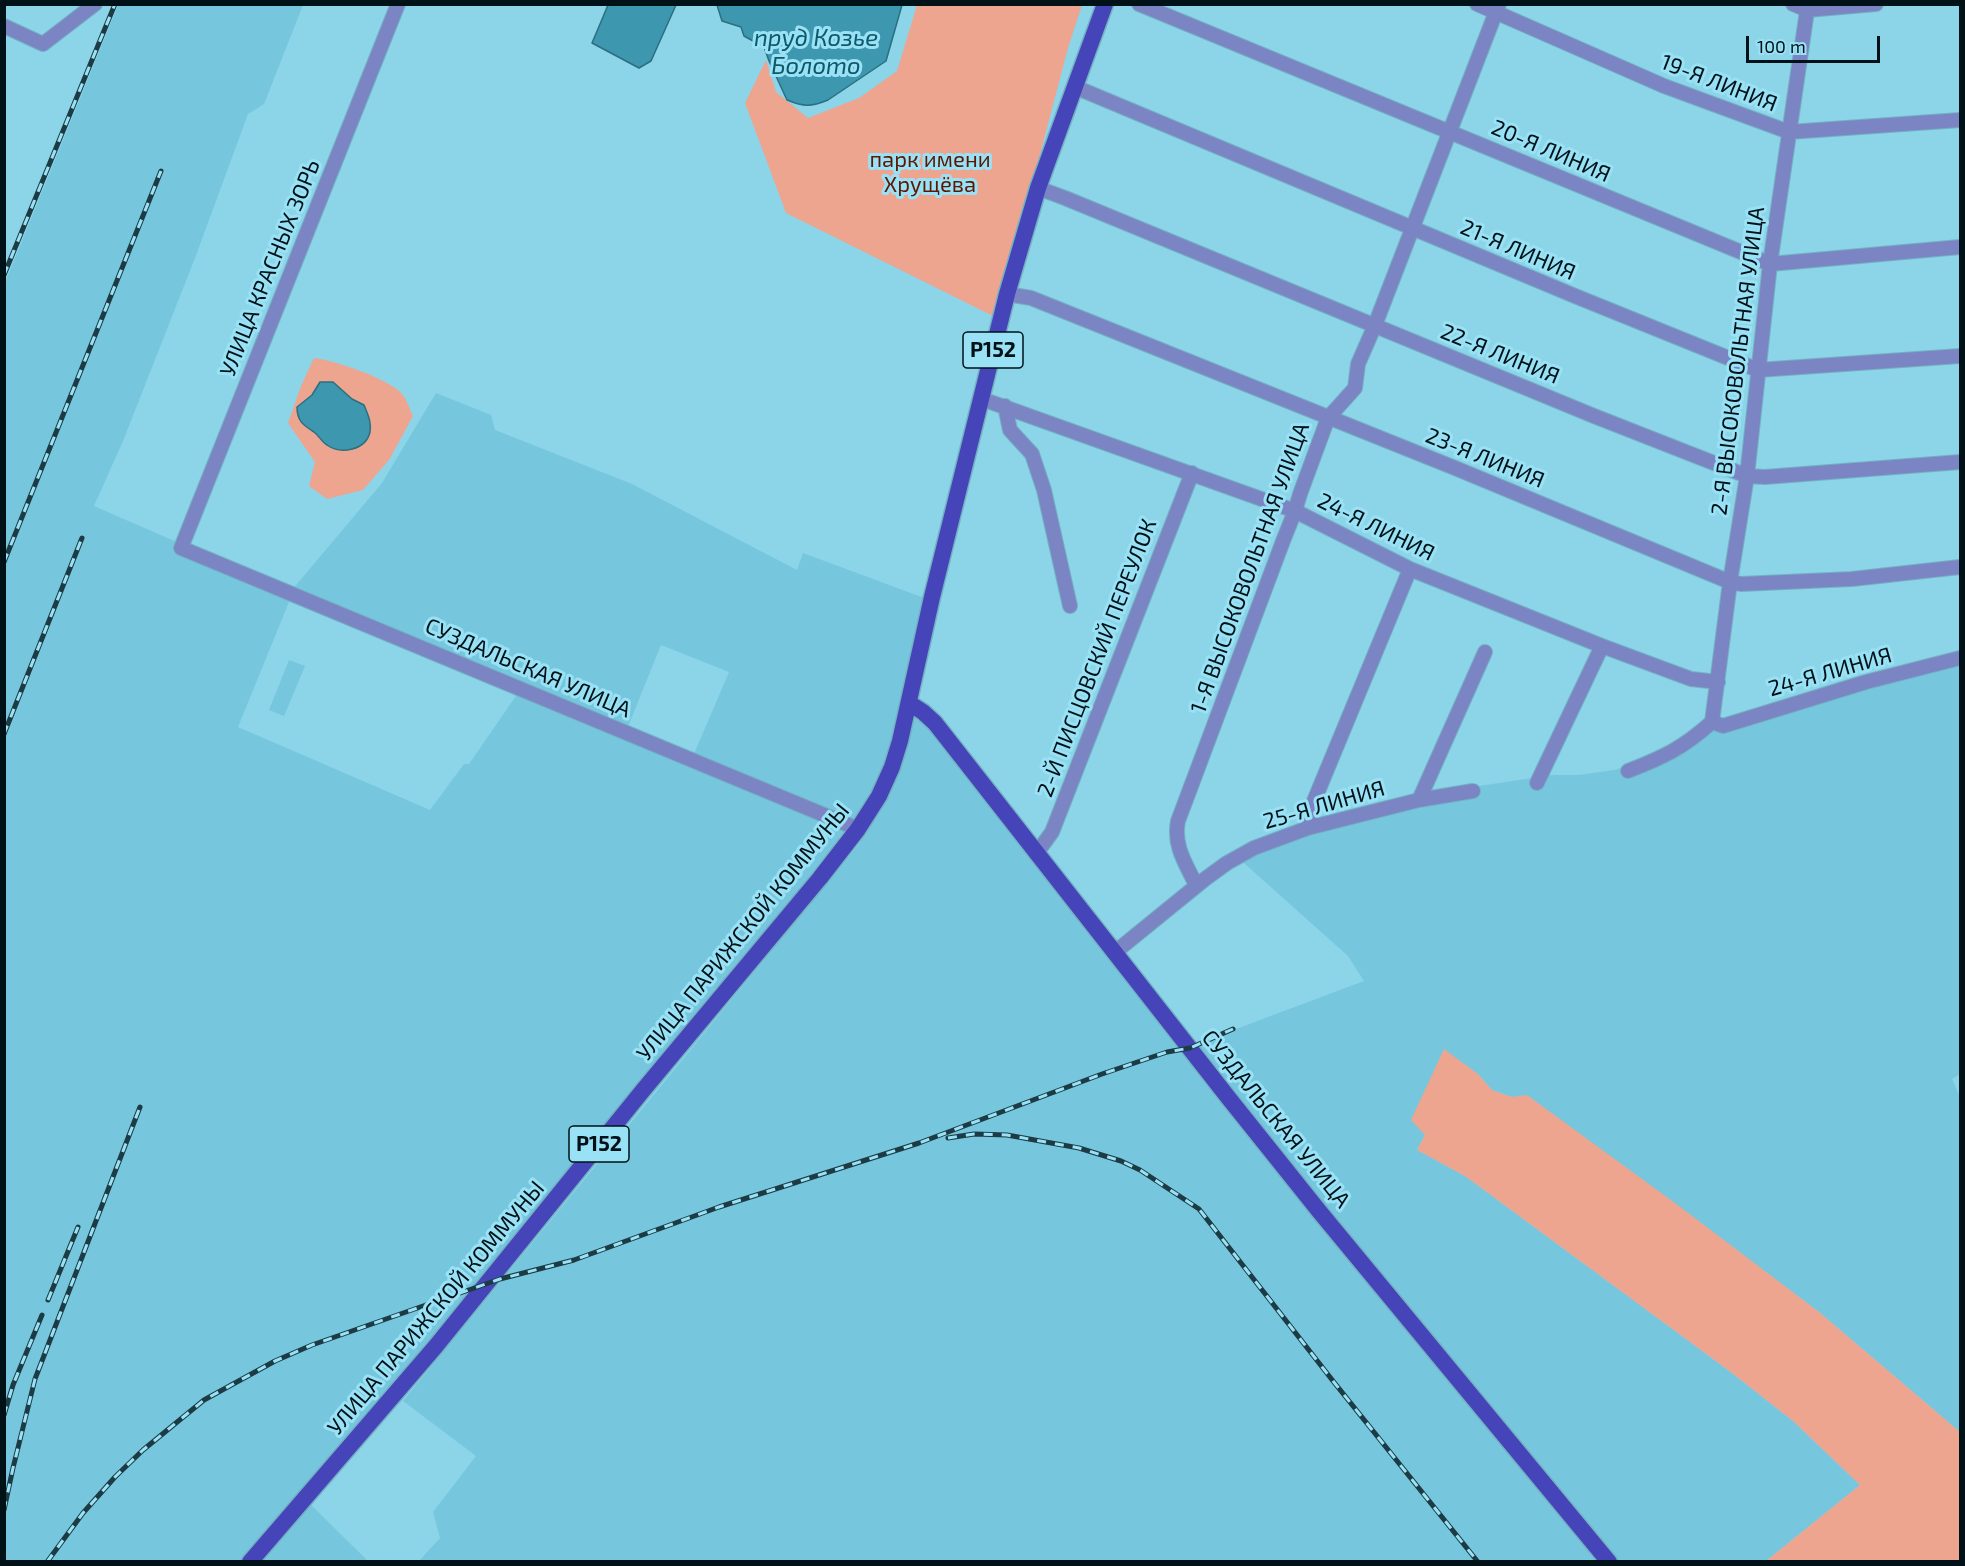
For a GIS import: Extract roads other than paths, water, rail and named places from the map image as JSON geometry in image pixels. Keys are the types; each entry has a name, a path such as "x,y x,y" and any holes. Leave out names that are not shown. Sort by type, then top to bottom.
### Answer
{"main road":[{"name":"УЛИЦА ПАРИЖСКОЙ КОММУНЫ","path":"250,1562 436,1346 644,1089 820,878 858,829 879,795 892,767 900,741 932,597 1007,294 1038,188 1105,4"},
{"name":"СУЗДАЛЬСКАЯ УЛИЦА","path":"909,704 923,712 935,723 1319,1211 1610,1562"}],"street":[{"path":"4,26 43,44 95,4"},
{"name":"УЛИЦА КРАСНЫХ ЗОРЬ","path":"181,548 398,4"},
{"name":"20-Я ЛИНИЯ","path":"1139,4 1770,264 1960,247"},
{"name":"19-Я ЛИНИЯ","path":"1477,4 1497,9 1664,86 1789,132 1960,120"},
{"path":"1793,4 1807,7 1876,4"},
{"name":"2-Я ВЫСОКОВОЛЬТНАЯ УЛИЦА","path":"1712,722 1730,582 1747,476 1770,264 1807,7"},
{"name":"1-Я ВЫСОКОВОЛЬТНАЯ УЛИЦА","path":"1196,885 1179,849 1175,834 1178,821 1328,418 1355,388 1358,364 1451,132 1497,9"},
{"name":"21-Я ЛИНИЯ","path":"1075,87 1413,229 1758,370 1960,356"},
{"name":"22-Я ЛИНИЯ","path":"1038,188 1077,202 1594,416 1747,476 1765,477 1960,462"},
{"name":"23-Я ЛИНИЯ","path":"1007,294 1031,298 1455,468 1730,582 1741,584 1851,579 1960,567"},
{"name":"24-Я ЛИНИЯ","path":"982,399 1295,511 1410,569 1602,646 1691,679 1718,682"},
{"path":"1005,406 1010,430 1032,454 1044,490 1070,606"},
{"name":"2-Й ПИСЦОВСКИЙ ПЕРЕУЛОК","path":"1036,854 1052,832 1191,473"},
{"name":"СУЗДАЛЬСКАЯ УЛИЦА","path":"181,548 858,829"},
{"path":"1308,828 1314,801 1410,569"},
{"path":"1537,783 1602,646"},
{"path":"1419,800 1485,652"},
{"name":"24-Я ЛИНИЯ","path":"1712,722 1723,726 1866,682 1960,658"},
{"path":"1628,771 1661,759 1689,742 1712,722"},
{"name":"25-Я ЛИНИЯ","path":"1114,953 1196,885 1227,863 1254,848 1308,828 1419,800 1473,790"}],"water":[{"name":"пруд Козье Болото","path":"717,4 902,5 886,61 828,100 808,105 787,100 764,47 744,36 741,27 722,21"},
{"path":"608,5 676,5 651,61 639,68 592,43"},
{"path":"320,382 333,382 352,399 364,405 370,421 370,432 364,443 358,447 346,450 333,448 325,444 299,419 297,407 312,395"}],"railway":[{"path":"4,275 115,4"},
{"path":"4,562 161,171"},
{"path":"4,734 82,538"},
{"path":"47,1562 83,1513 143,1450 204,1400 275,1361 312,1345 500,1279 574,1260 719,1207 919,1143 1102,1074 1167,1052 1190,1048 1233,1029"},
{"path":"4,1510 35,1379 140,1107"},
{"path":"948,1138 974,1134 1007,1135 1079,1148 1121,1161 1140,1170 1199,1209 1478,1562"},
{"path":"48,1300 78,1227"},
{"path":"4,1415 13,1385 42,1315"}],"park label":[{"name":"парк имени Хрущёва","path":"930,172"}]}
